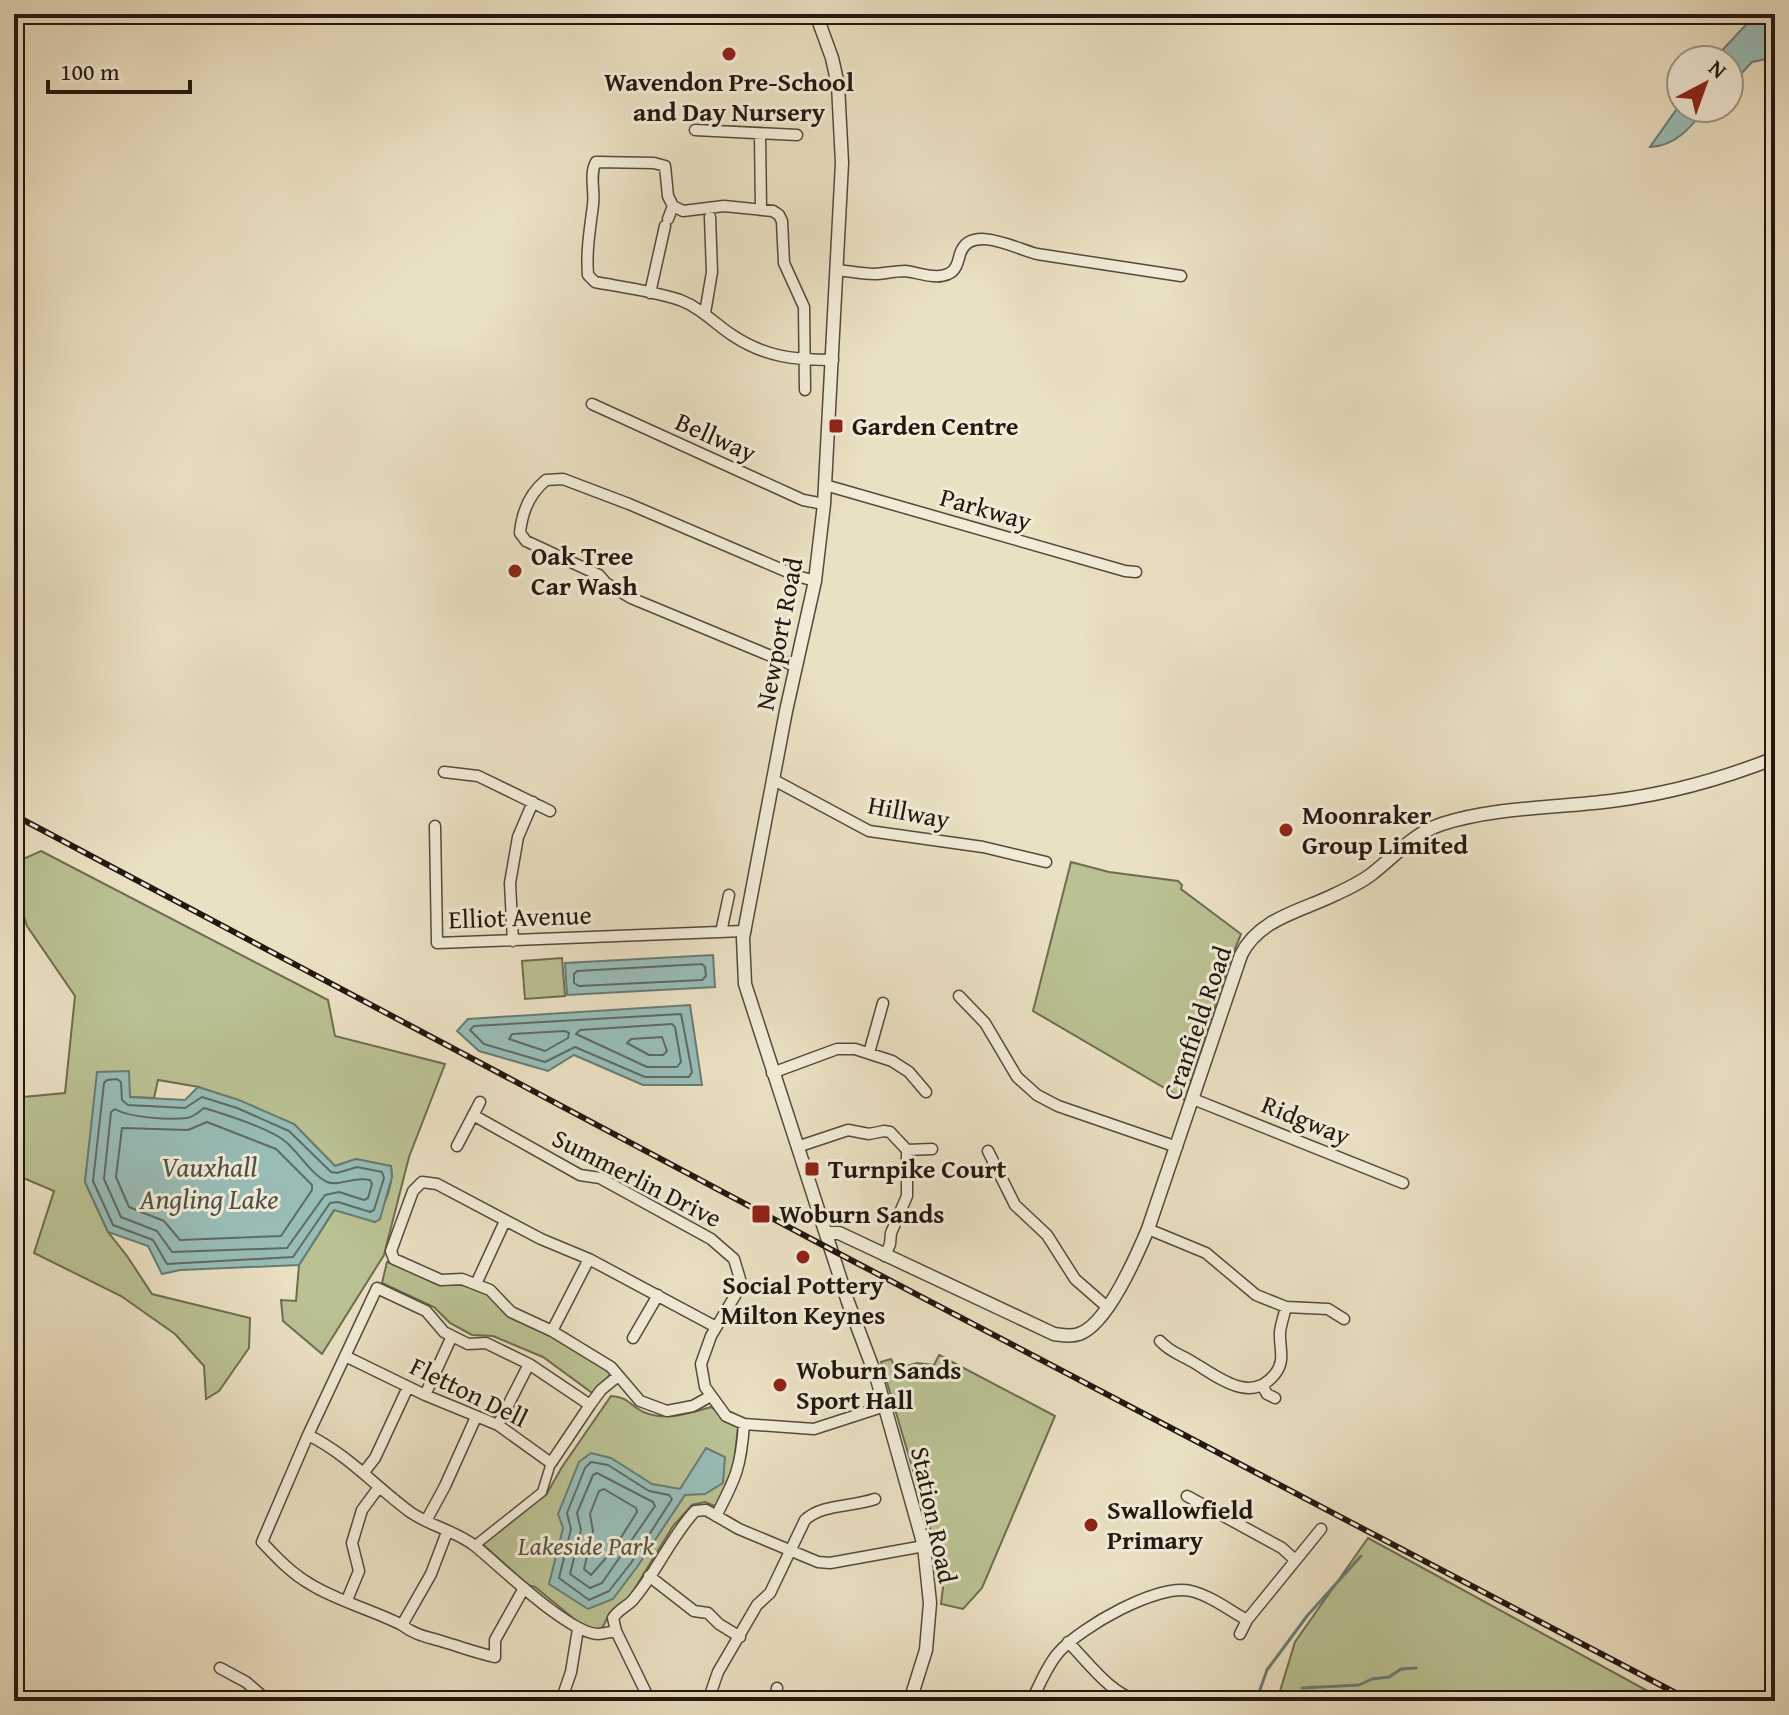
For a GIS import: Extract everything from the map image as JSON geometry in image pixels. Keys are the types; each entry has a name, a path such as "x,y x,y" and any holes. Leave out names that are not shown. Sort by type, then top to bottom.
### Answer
{"street":[{"name":"Newport Road","path":"816,14 832,58 839,102 842,163 824,504 815,581 795,666 744,931 745,984 832,1250"},
{"path":"695,130 797,135"},
{"path":"760,134 761,210"},
{"path":"805,390 805,359 804,307 784,263 782,221 775,212 724,206 683,211 673,206 668,196 665,166 596,162 592,169 593,204 588,232 588,275 595,282 680,300 705,313 732,335 786,359 805,359 833,360"},
{"path":"650,293 666,222 673,206"},
{"path":"705,313 712,272 710,217"},
{"path":"837,270 873,274 903,271 938,276 955,269 962,248 969,241 979,239 1014,245 1037,254 1181,276"},
{"name":"Bellway","path":"592,404 803,500 824,504"},
{"path":"795,666 631,598 606,583 599,575 526,541 520,533 521,521 534,491 546,480 563,479 815,581"},
{"name":"Parkway","path":"825,485 1136,572"},
{"name":"Cranfield Road","path":"826,1233 839,1233 1054,1334 1079,1335 1089,1329 1107,1307 1129,1272 1148,1229 1241,955 1250,940 1275,920 1363,880 1421,834 1442,824 1492,814 1613,801 1672,791 1775,758"},
{"path":"444,772 478,776 550,811"},
{"name":"Hillway","path":"774,780 869,831 983,847 1046,862"},
{"path":"513,941 510,883 518,837 533,802"},
{"name":"Elliot Avenue","path":"435,826 437,943 744,931"},
{"path":"721,932 729,895"},
{"path":"959,996 985,1023 1017,1077 1037,1095 1058,1106 1177,1147"},
{"path":"869,1053 883,1003"},
{"path":"772,1073 837,1049 855,1049 892,1061 909,1072 926,1092"},
{"name":"Ridgway","path":"1193,1099 1403,1183"},
{"path":"457,1146 480,1102"},
{"name":"Summerlin Drive","path":"473,1115 580,1175 600,1178 726,1250 738,1268 739,1289 716,1327 701,1364 709,1397"},
{"path":"797,1147 848,1130 869,1134 890,1132 907,1150 907,1196 885,1256"},
{"path":"907,1150 932,1149"},
{"path":"988,1151 1015,1205 1047,1235 1075,1279 1107,1307"},
{"path":"716,1327 589,1259 505,1221 437,1184 422,1182 413,1191 391,1251 394,1259 441,1280 462,1279 490,1290 511,1312 552,1331 611,1367 640,1401 667,1411 693,1406 709,1397 726,1416 744,1424 814,1429 885,1406"},
{"path":"476,1284 505,1221"},
{"path":"1148,1229 1206,1253 1256,1295 1286,1307 1328,1309 1344,1319"},
{"name":"Station Road","path":"832,1250 885,1406 924,1546 930,1603 928,1635 910,1701"},
{"path":"552,1331 589,1259"},
{"path":"524,1588 495,1640 495,1657 441,1640 429,1640 302,1579 262,1542 377,1288 426,1311 444,1332 468,1344 486,1343 529,1364 590,1405"},
{"path":"633,1338 658,1295"},
{"path":"1160,1341 1169,1351 1191,1360 1223,1382 1240,1388 1262,1385 1275,1373 1282,1359 1280,1333 1286,1307"},
{"path":"425,1395 452,1336"},
{"name":"Fletton Dell","path":"345,1356 425,1395 498,1425 551,1463"},
{"path":"498,1425 529,1364"},
{"path":"474,1546 542,1492 551,1463 601,1390 618,1376"},
{"path":"1262,1385 1267,1394 1275,1398"},
{"path":"364,1472 375,1458 408,1387"},
{"path":"426,1521 476,1417"},
{"path":"716,1516 737,1476 744,1424"},
{"path":"308,1435 325,1443 364,1472 412,1514 474,1546 578,1629 597,1635 616,1631"},
{"path":"347,1600 359,1571 352,1543 362,1510 379,1487"},
{"path":"1187,1496 1282,1548 1295,1560"},
{"path":"708,1701 718,1672 757,1605 770,1593 805,1520 815,1511 875,1499"},
{"path":"650,1701 616,1631 613,1618 632,1601 679,1528 695,1511 706,1510 789,1550 830,1563 924,1546"},
{"path":"1240,1634 1247,1620 1321,1529"},
{"path":"402,1625 431,1574 447,1532"},
{"path":"649,1576 694,1611 708,1613 740,1637"},
{"path":"1031,1701 1056,1655 1068,1642 1096,1623 1166,1591 1193,1592 1247,1620"},
{"path":"561,1701 571,1672 578,1629"},
{"path":"1068,1642 1111,1685 1128,1698 1139,1701"},
{"path":"220,1668 246,1682 268,1701"},
{"path":"775,1701 777,1688"}],"green space":[{"path":"41,851 328,1000 335,1036 445,1064 409,1157 384,1255 322,1354 283,1321 281,1300 296,1301 299,1265 335,1209 375,1222 390,1188 391,1166 356,1159 335,1166 294,1124 199,1087 158,1080 154,1098 129,1097 90,1140 85,1182 108,1232 152,1294 250,1318 249,1348 219,1391 206,1399 204,1366 175,1334 121,1296 34,1253 54,1191 14,1174 14,1129 23,1097 65,1093 75,996 27,926 14,888 21,860"},
{"path":"1071,862 1109,872 1178,881 1181,889 1241,934 1185,1100 1033,1011"},
{"path":"562,958 565,996 525,999 522,961"},
{"path":"387,1262 448,1284 487,1291 611,1373 595,1395 543,1357 493,1336 472,1335 450,1323 434,1307 382,1283"},
{"path":"939,1355 1055,1416 982,1588 963,1609 941,1604 943,1587 929,1524 881,1362 891,1359 896,1369 917,1363 934,1365"},
{"name":"Lakeside Park","path":"611,1396 622,1398 646,1413 662,1416 711,1407 738,1427 734,1465 717,1507 705,1502 692,1505 673,1526 629,1598 610,1613 601,1630 590,1632 535,1587 528,1585 478,1540 546,1495"},
{"path":"1368,1538 1666,1701 1277,1701 1295,1642"}],"water":[{"path":"1756,14 1775,14 1775,57 1752,62 1745,70 1745,44 1728,44"},
{"path":"1666,124 1692,124 1668,143 1650,147"},
{"path":"713,955 715,987 567,995 565,963"},
{"path":"690,1005 702,1085 643,1085 574,1055 548,1071 479,1051 457,1031 468,1019"},
{"name":"Vauxhall Angling Lake","path":"129,1071 130,1097 185,1100 198,1087 239,1100 294,1124 335,1166 356,1159 391,1166 392,1177 380,1219 375,1222 334,1210 299,1265 180,1270 162,1274 148,1246 108,1232 85,1182 97,1072"},
{"path":"706,1448 725,1457 723,1483 705,1494 685,1495 613,1599 588,1609 549,1584 563,1528 558,1514 579,1462 591,1453 611,1458 652,1484 680,1489"}],"waterway":[{"path":"1256,1701 1267,1670 1307,1616 1361,1556"},
{"path":"1302,1688 1359,1685 1372,1679 1389,1677 1401,1669 1416,1668"}],"railway":[{"path":"14,815 832,1250 1691,1701"}],"place":[{"name":"Wavendon Pre-School and Day Nursery","path":"729,54"},
{"name":"Garden Centre","path":"836,426"},
{"name":"Oak Tree Car Wash","path":"515,571"},
{"name":"Moonraker Group Limited","path":"1286,830"},
{"name":"Turnpike Court","path":"812,1169"},
{"name":"Woburn Sands","path":"761,1214"},
{"name":"Social Pottery Milton Keynes","path":"803,1257"},
{"name":"Woburn Sands Sport Hall","path":"780,1385"},
{"name":"Swallowfield Primary","path":"1091,1525"}]}
